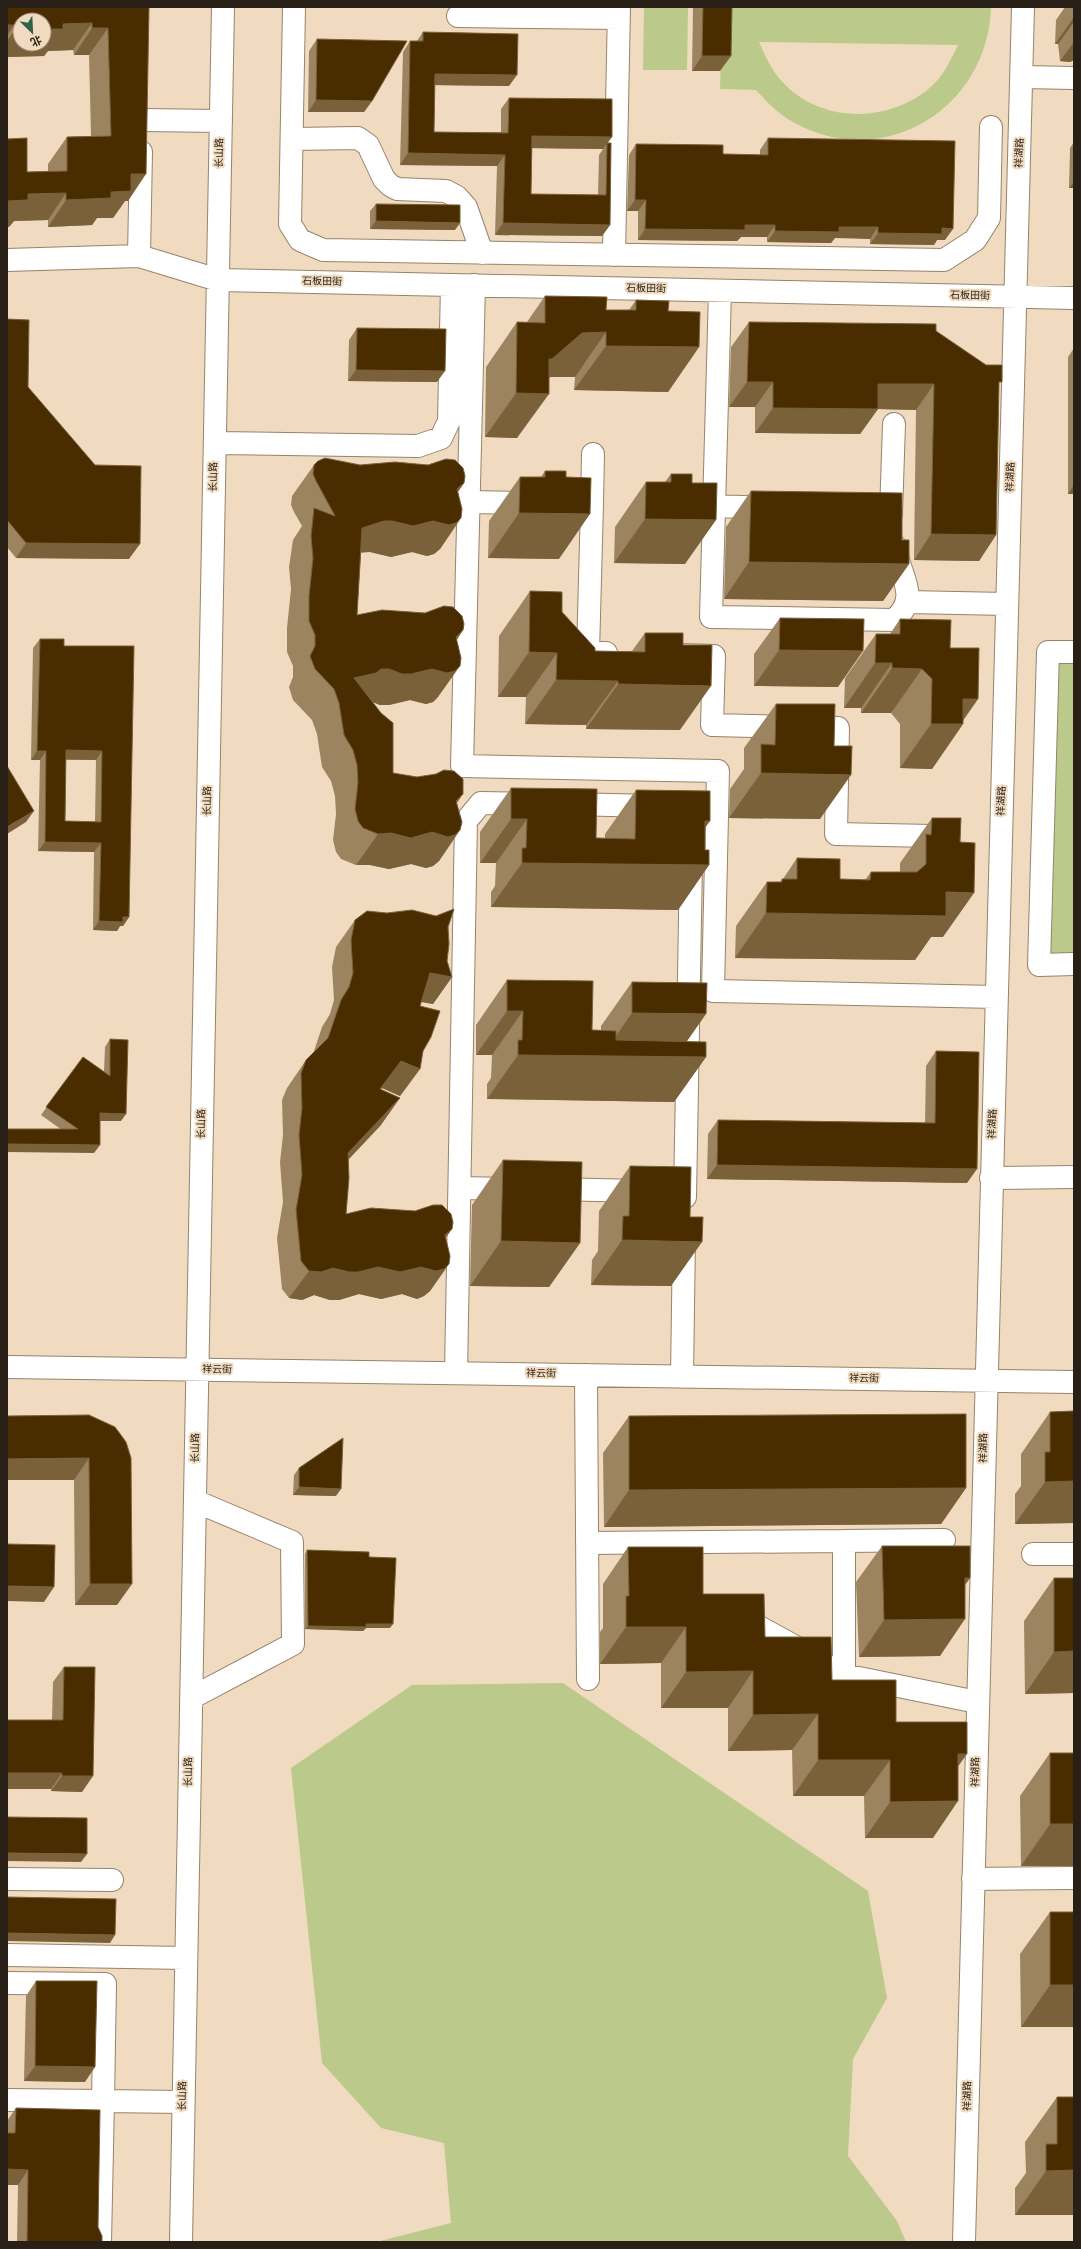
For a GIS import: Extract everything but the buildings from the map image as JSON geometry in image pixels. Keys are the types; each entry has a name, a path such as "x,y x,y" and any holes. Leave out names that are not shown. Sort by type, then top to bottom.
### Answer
{"street":[{"name":"长山路","path":"181,2242 223,7"},
{"path":"294,7 290,224 300,240 323,250 944,260 975,240 989,218 991,127"},
{"name":"祥湖路","path":"964,2242 985,1381 1024,7"},
{"path":"458,16 618,13 614,255"},
{"path":"1022,77 1074,78"},
{"path":"139,256 142,98"},
{"path":"142,120 221,121"},
{"path":"292,139 358,138 368,145 384,179 390,185 398,189 446,191 457,197 466,208 482,253"},
{"name":"石板田街","path":"7,260 139,256 218,280 1074,298"},
{"path":"214,443 418,446 441,438 449,421 452,285"},
{"path":"474,285 462,766 718,771 713,991 996,997"},
{"path":"720,291 711,617 894,620 904,612 908,602 908,587 900,572 895,550 891,514 894,424"},
{"path":"593,454 588,653 628,654"},
{"path":"468,502 592,504"},
{"path":"714,506 791,509"},
{"path":"868,513 891,514"},
{"path":"908,602 1007,604"},
{"path":"1074,652 1048,652 1039,965 1074,964"},
{"path":"659,654 714,656 712,725 838,728 836,834 932,836"},
{"path":"456,1373 466,821 480,803 675,806"},
{"path":"682,1377 692,844"},
{"path":"991,1178 1074,1177"},
{"path":"460,1188 685,1191"},
{"name":"祥云街","path":"7,1367 1074,1382"},
{"path":"586,1375 588,1679"},
{"path":"191,1698 293,1644 292,1542 195,1501"},
{"path":"587,1543 944,1540"},
{"path":"844,1541 844,1675"},
{"path":"1033,1554 1074,1554"},
{"path":"722,1606 844,1675 977,1702"},
{"path":"973,1879 1074,1878"},
{"path":"7,1879 112,1880"},
{"path":"7,1955 186,1958"},
{"path":"7,1983 105,1984 100,2242"},
{"path":"7,2100 183,2102"}],"green space":[{"path":"644,7 688,7 687,70 643,70"},
{"path":"722,7 991,7 985,43 971,75 951,102 925,122 894,135 861,140 827,136 788,119 773,108 756,90 720,89","holes":["759,42 958,45 948,66 938,80 917,97 897,107 876,112 854,114 833,111 813,104 794,93 775,73"]},
{"path":"1054,663 1074,663 1074,956 1046,956"},
{"path":"563,1683 868,1891 887,1998 853,2059 848,2156 897,2221 906,2242 376,2242 451,2223 444,2143 381,2128 322,2063 291,1768 412,1685"}]}
